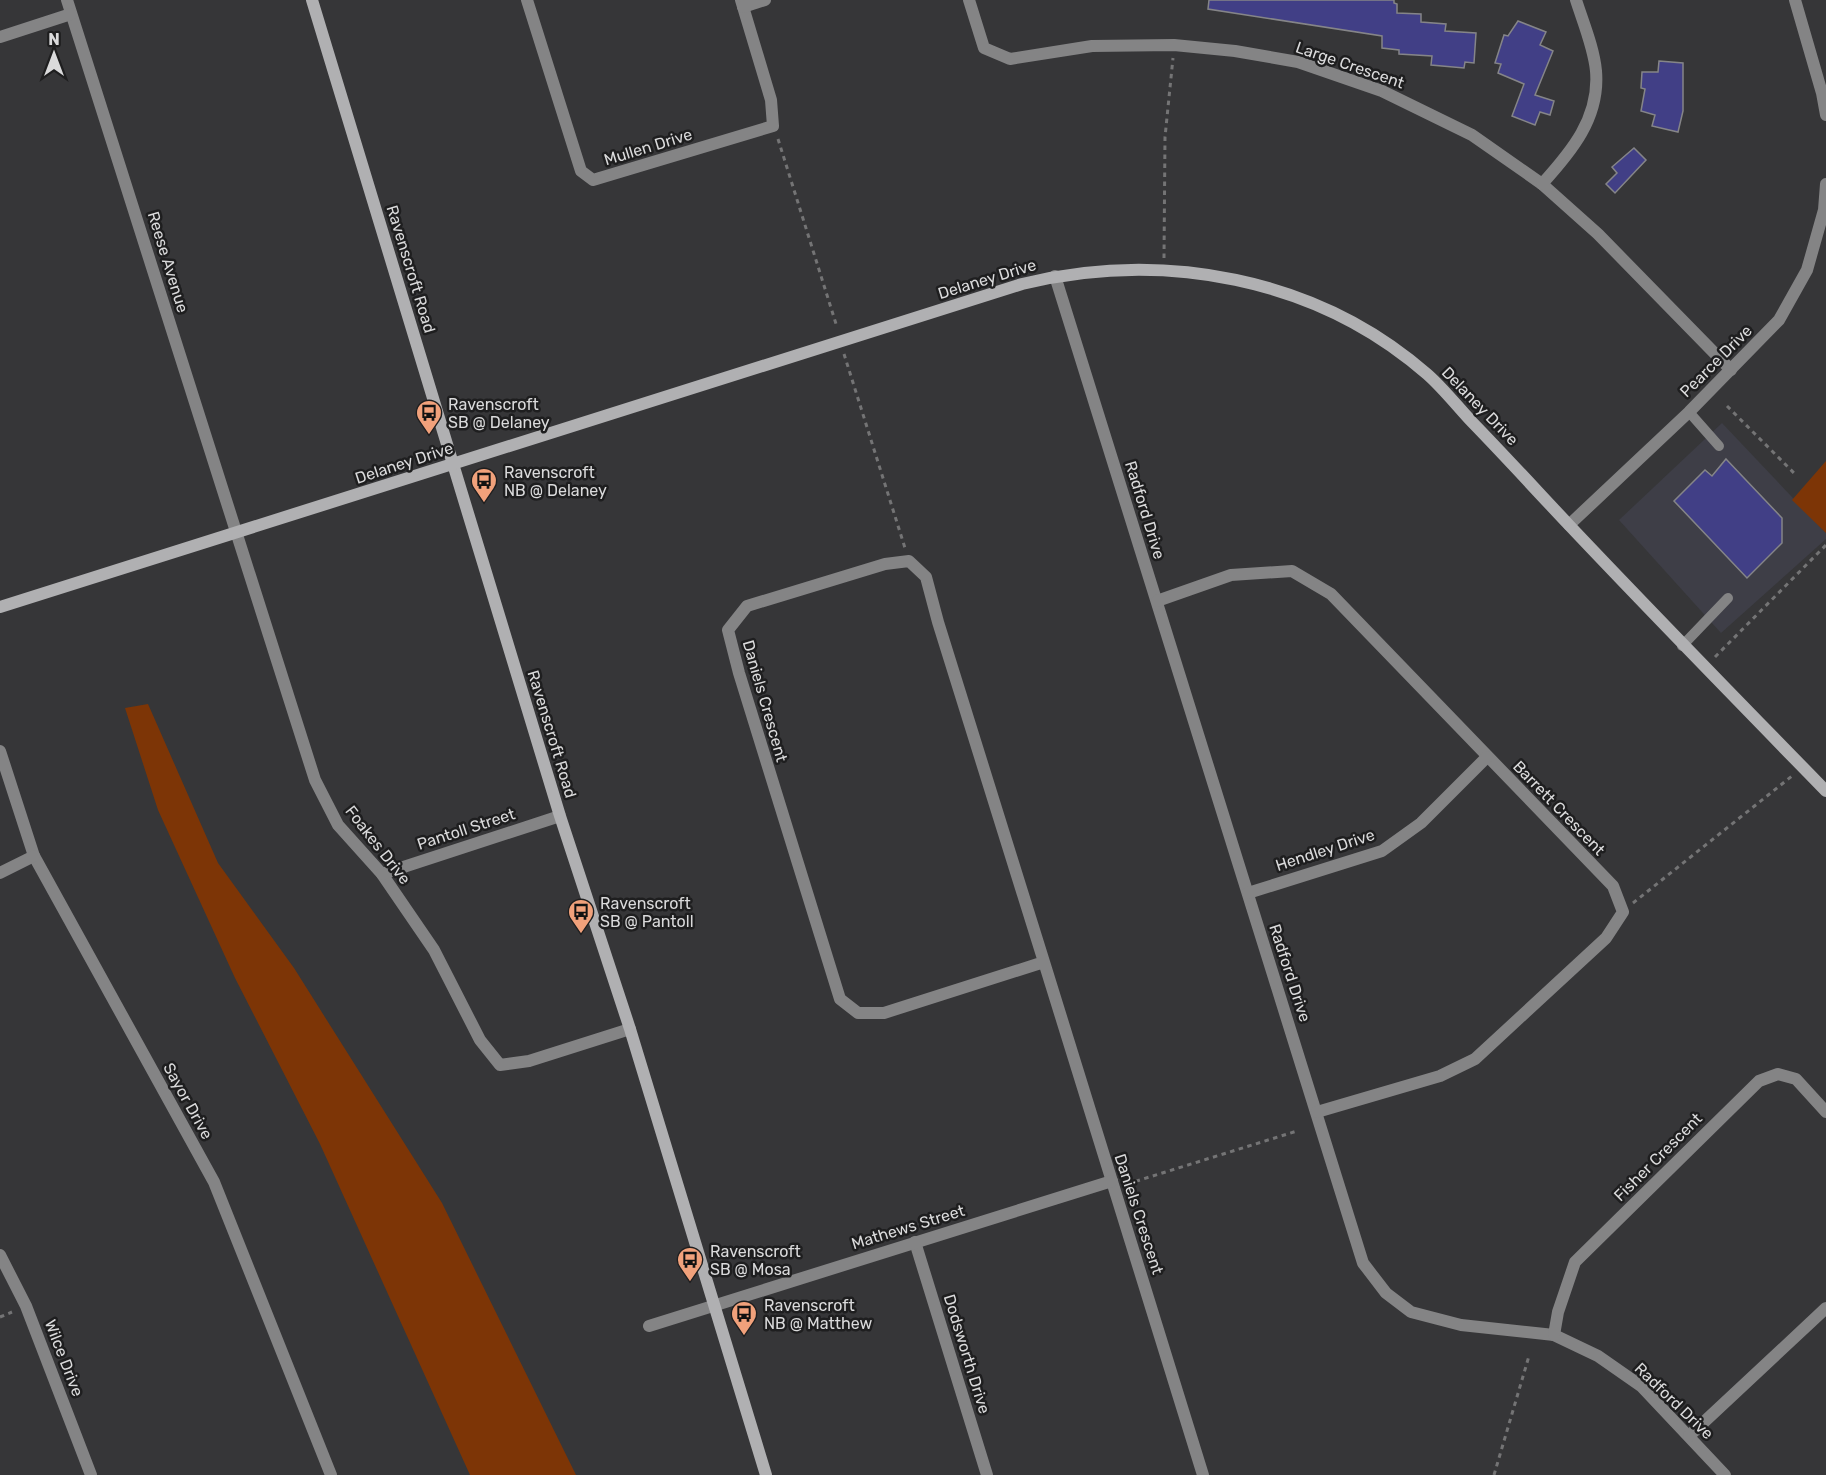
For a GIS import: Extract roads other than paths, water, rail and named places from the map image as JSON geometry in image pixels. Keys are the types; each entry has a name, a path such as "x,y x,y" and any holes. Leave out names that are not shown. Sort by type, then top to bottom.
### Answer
{"street":[{"name":"Reese Avenue","path":"67,0 236,533"},
{"name":"Ravenscroft Road","path":"312,0 560,816 630,1029 766,1475"},
{"name":"Mullen Drive","path":"527,0 580,171 593,180 773,126 771,100 742,3"},
{"path":"742,3 765,0"},
{"name":"Large Crescent","path":"969,0 984,48 1010,59 1092,46 1174,45 1235,51 1298,62 1382,91 1472,135 1542,184 1598,234 1731,370"},
{"path":"1542,184 1589,124 1595,93 1596,70 1576,0"},
{"path":"1795,0 1822,93 1826,116"},
{"path":"0,37 71,14"},
{"name":"Pearce Drive","path":"1569,525 1689,412 1779,321 1807,270 1824,210 1826,184"},
{"name":"Delaney Drive","path":"0,607 1022,284 1055,276 1164,269 1212,274 1290,295 1370,332 1427,374 1682,646 1826,791"},
{"name":"Radford Drive","path":"1055,276 1363,1263 1386,1293 1411,1312 1461,1325 1554,1335 1598,1356 1641,1386 1725,1475"},
{"name":"Foakes Drive","path":"236,533 315,780 338,825 382,874 434,950 480,1040 500,1065 529,1061 630,1029"},
{"name":"Daniels Crescent","path":"1044,963 884,1013 858,1013 840,999 738,672 728,630 747,606 885,564 909,561 927,577 1203,1475"},
{"name":"Barrett Crescent","path":"1157,602 1231,574 1292,571 1331,594 1613,886 1623,912 1606,938 1475,1059 1440,1076 1317,1112"},
{"name":"Sayor Drive","path":"0,751 34,856 214,1182 332,1475"},
{"name":"Hendley Drive","path":"1248,893 1382,851 1421,823 1487,757"},
{"name":"Pantoll Street","path":"382,874 560,816"},
{"path":"0,873 34,856"},
{"name":"Fisher Crescent","path":"1554,1335 1558,1312 1575,1262 1759,1081 1778,1074 1796,1079 1826,1112"},
{"name":"Mathews Street","path":"649,1326 1112,1181"},
{"name":"Dodsworth Drive","path":"915,1242 987,1475"},
{"name":"Wilce Drive","path":"0,1255 26,1306 91,1475"},
{"path":"1689,1436 1826,1308"}],"lane":[{"path":"1689,412 1719,446"},
{"path":"1682,646 1728,598"}],"place":[{"name":"Ravenscroft SB @ Delaney","path":"429,436"},
{"name":"Ravenscroft NB @ Delaney","path":"484,504"},
{"name":"Ravenscroft SB @ Pantoll","path":"581,935"},
{"name":"Ravenscroft SB @ Mosa","path":"690,1283"},
{"name":"Ravenscroft NB @ Matthew","path":"744,1337"}]}
